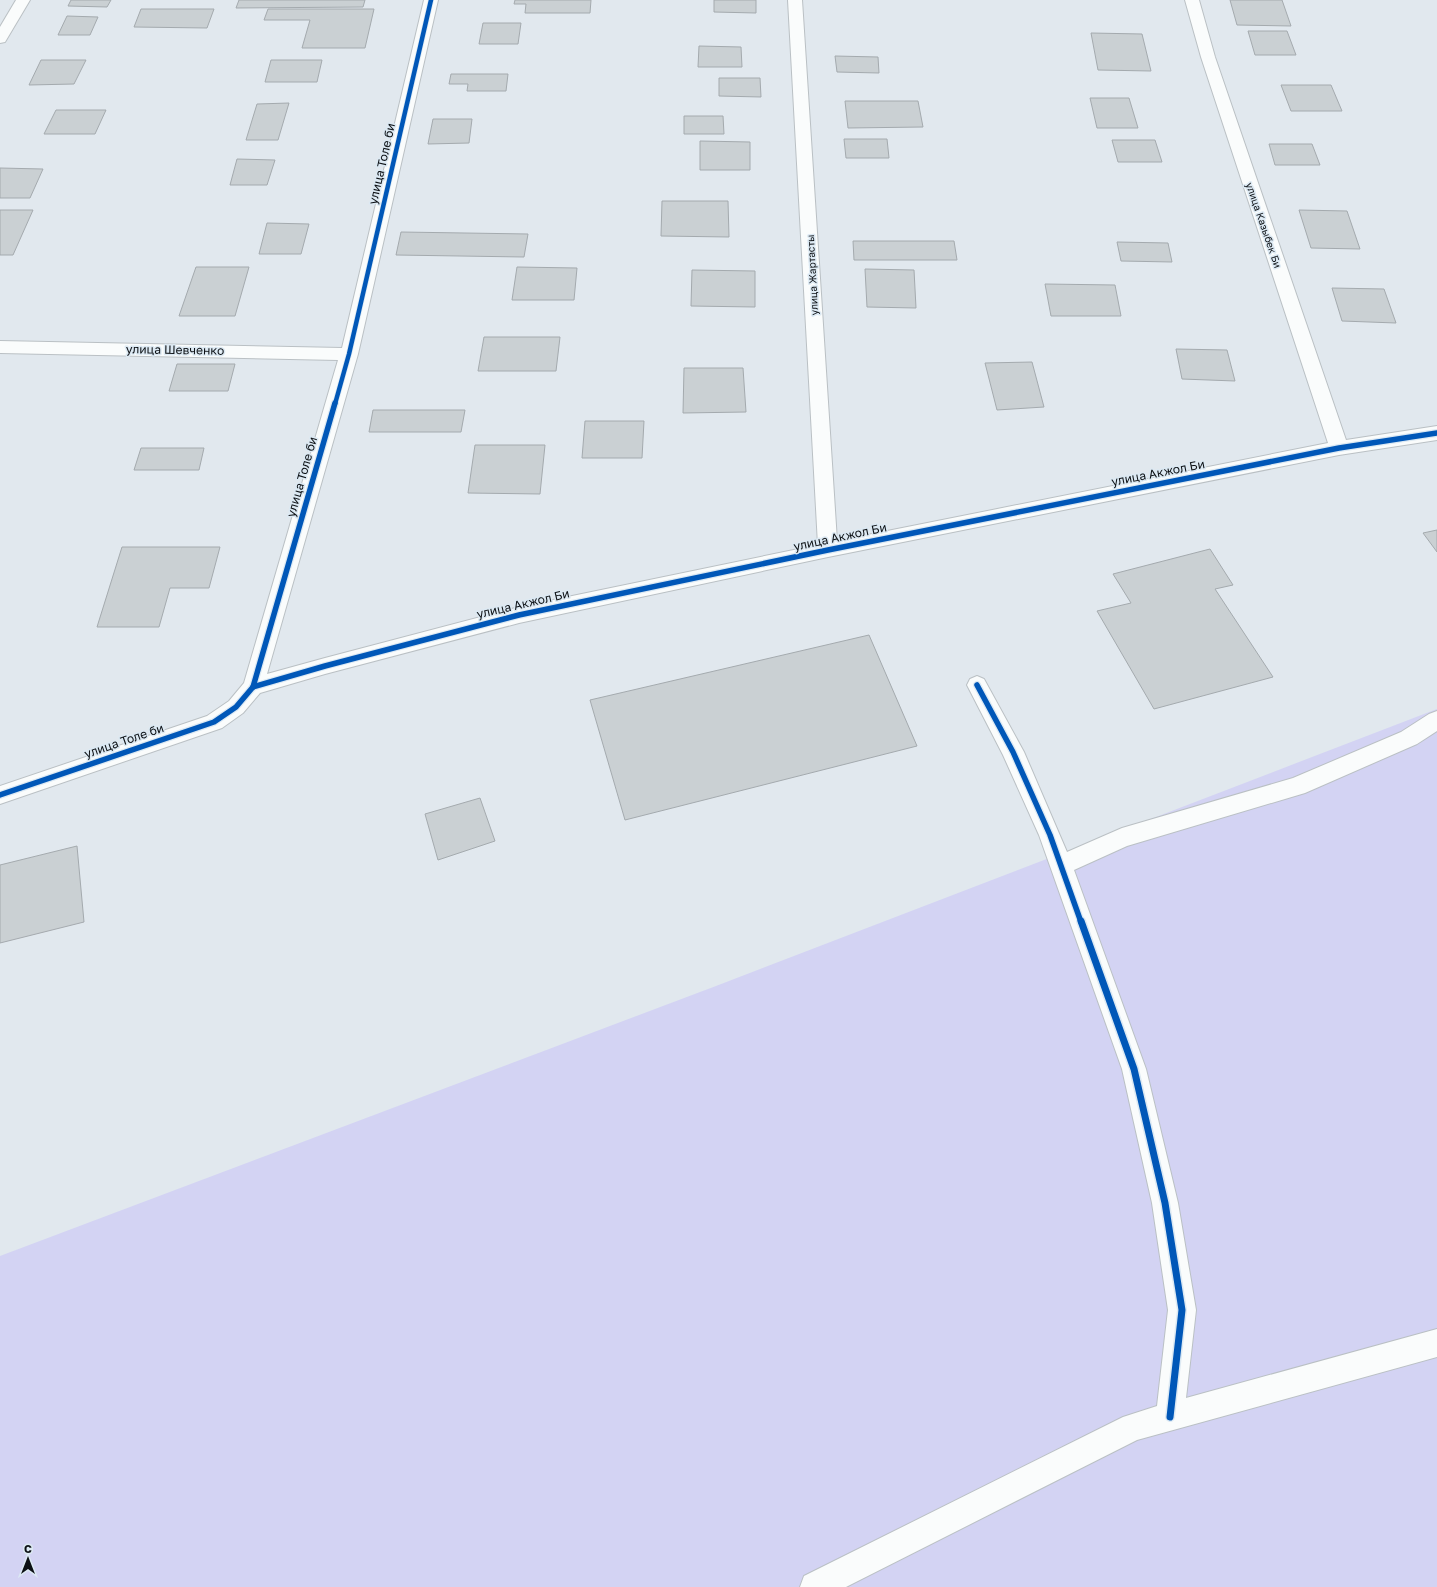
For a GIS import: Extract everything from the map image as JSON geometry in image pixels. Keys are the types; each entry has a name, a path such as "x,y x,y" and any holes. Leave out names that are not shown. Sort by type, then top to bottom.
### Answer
{"street":[{"path":"0,39 22,0"},
{"name":"улица Толе би","path":"0,795 214,722 236,707 253,687 350,354 431,0"},
{"name":"улица Жартасты","path":"795,0 828,550"},
{"name":"улица Казыбек Би","path":"1192,0 1208,57 1339,448"},
{"name":"улица Шевченко","path":"0,347 350,354"},
{"name":"улица Акжол Би","path":"253,687 519,615 828,550 1339,448 1437,433"},
{"path":"977,685 1013,752 1050,835 1134,1069 1165,1203 1182,1310 1170,1417"},
{"path":"1061,865 1122,838 1297,786 1409,738 1437,720"},
{"path":"815,1587 1133,1427 1437,1343"}],"shaded area":[{"path":"1437,709 1437,1587 0,1587 0,1256 716,986"}],"building":[{"path":"71,0 111,0 107,7 68,6"},
{"path":"239,0 365,0 363,7 236,8"},
{"path":"515,0 591,0 590,13 525,13 526,4 514,4"},
{"path":"714,0 756,0 756,13 714,12"},
{"path":"1230,0 1282,0 1291,26 1237,25"},
{"path":"141,9 214,9 207,28 134,27"},
{"path":"268,9 374,9 365,48 302,48 310,20 264,20"},
{"path":"67,16 98,17 90,35 58,35"},
{"path":"483,23 521,23 518,44 479,44"},
{"path":"1248,31 1287,31 1296,55 1255,55"},
{"path":"1091,33 1142,34 1151,71 1098,70"},
{"path":"699,46 741,47 742,67 698,67"},
{"path":"835,56 878,57 879,73 837,72"},
{"path":"41,60 86,60 74,84 29,85"},
{"path":"271,60 322,60 317,82 265,82"},
{"path":"451,74 508,74 506,91 467,91 468,84 449,84"},
{"path":"719,78 760,78 761,97 719,96"},
{"path":"1281,85 1331,85 1342,111 1291,111"},
{"path":"1090,98 1129,98 1138,128 1097,128"},
{"path":"845,101 918,101 923,127 848,128"},
{"path":"289,103 278,140 246,140 257,104"},
{"path":"56,110 106,110 95,134 44,134"},
{"path":"684,116 723,116 724,134 684,134"},
{"path":"433,119 472,119 469,143 428,144"},
{"path":"844,139 887,139 889,158 846,158"},
{"path":"1112,140 1155,140 1162,162 1118,162"},
{"path":"700,141 750,142 750,170 700,170"},
{"path":"1269,144 1312,144 1320,165 1275,165"},
{"path":"237,159 275,160 267,185 230,185"},
{"path":"0,168 43,169 30,198 0,198"},
{"path":"662,201 728,201 729,237 661,236"},
{"path":"0,210 33,210 13,255 0,255"},
{"path":"1299,210 1347,211 1360,249 1311,248"},
{"path":"267,223 309,224 301,254 259,254"},
{"path":"401,232 528,234 524,257 396,255"},
{"path":"853,241 954,241 957,260 854,260"},
{"path":"1117,242 1168,243 1172,262 1121,261"},
{"path":"196,267 249,267 235,316 179,316"},
{"path":"517,267 577,268 574,300 512,300"},
{"path":"865,269 914,270 916,308 867,307"},
{"path":"692,270 755,271 755,307 691,306"},
{"path":"1045,284 1115,285 1121,316 1051,316"},
{"path":"1332,288 1384,289 1396,323 1342,321"},
{"path":"484,337 560,337 556,371 478,371"},
{"path":"1176,349 1227,350 1235,381 1182,379"},
{"path":"1032,362 1044,407 997,410 985,363"},
{"path":"177,364 235,364 228,391 169,391"},
{"path":"684,368 743,368 746,412 683,413"},
{"path":"373,410 465,410 461,432 369,432"},
{"path":"585,421 644,421 642,458 582,458"},
{"path":"475,445 545,445 540,494 468,493"},
{"path":"141,448 204,448 199,470 134,470"},
{"path":"1437,530 1437,552 1423,533"},
{"path":"122,547 220,547 209,588 170,588 159,627 97,627"},
{"path":"1210,549 1233,585 1215,589 1273,677 1154,709 1097,611 1131,603 1113,574"},
{"path":"869,635 917,746 625,820 590,700"},
{"path":"480,798 495,841 438,860 425,814"},
{"path":"77,846 84,922 0,943 0,865"}],"cycle path":[{"path":"0,795 214,722 236,707 253,687 349,354 431,0"},
{"path":"253,687 325,666 519,615 828,550 1339,448 1437,433"},
{"path":"977,685 1013,752 1050,835 1134,1069 1165,1203 1182,1310 1170,1417"}]}
